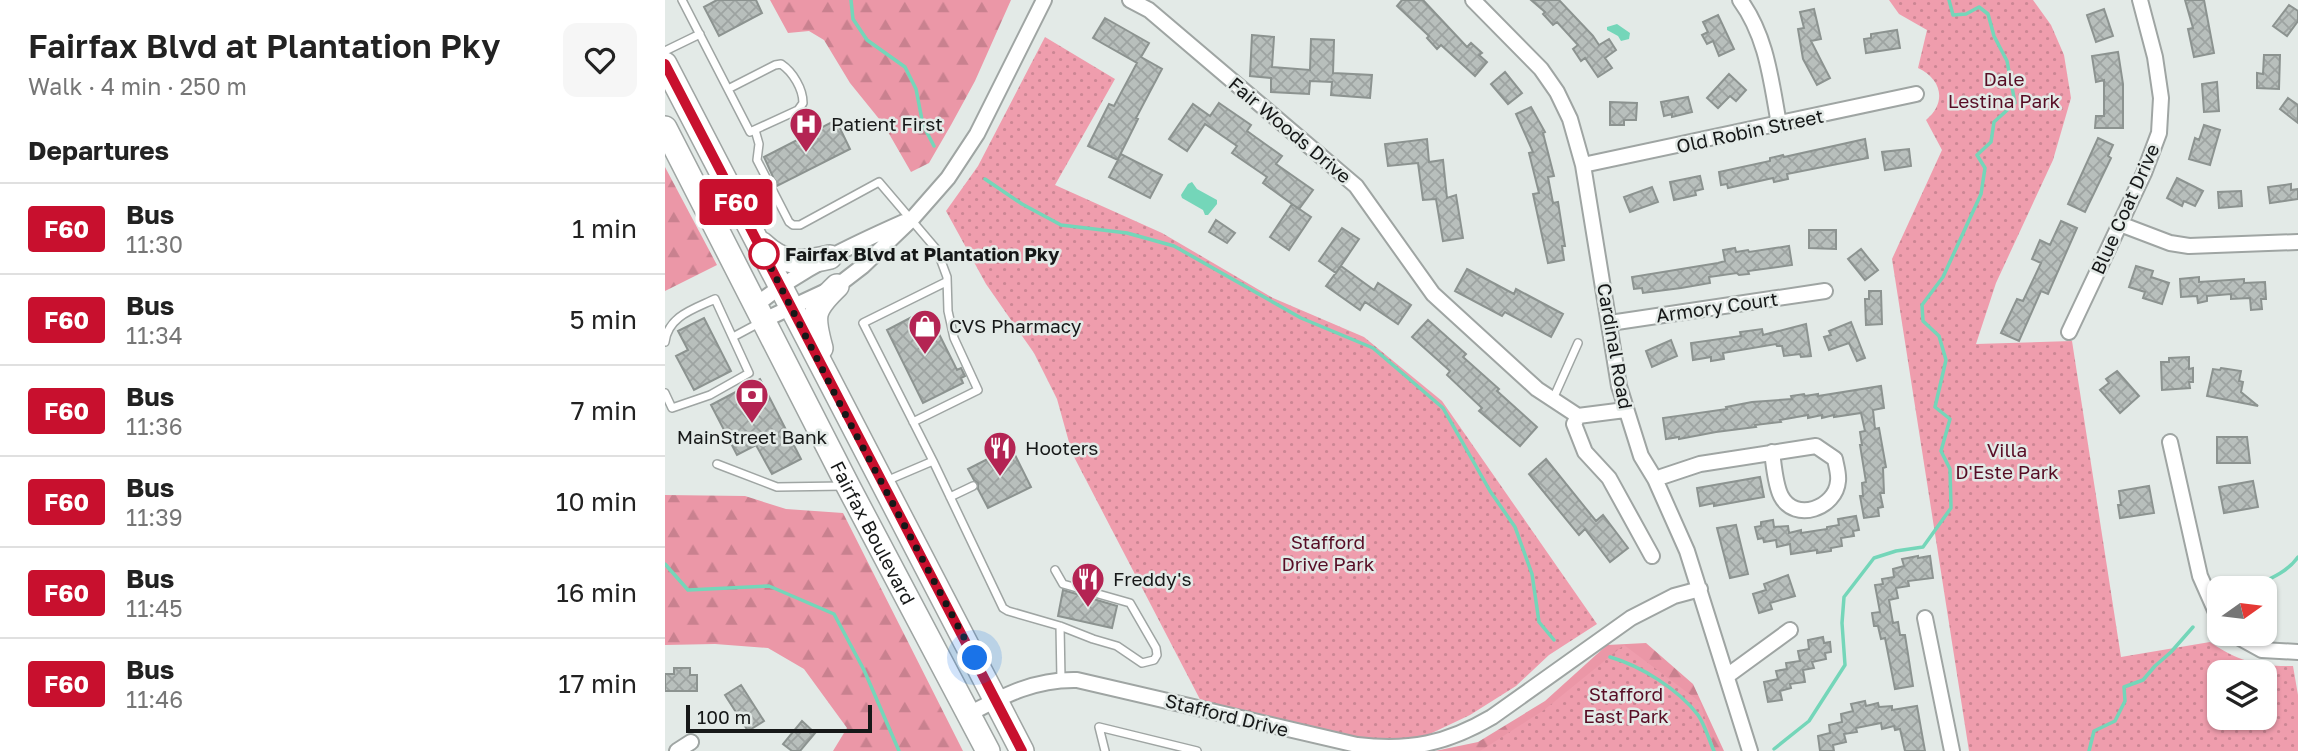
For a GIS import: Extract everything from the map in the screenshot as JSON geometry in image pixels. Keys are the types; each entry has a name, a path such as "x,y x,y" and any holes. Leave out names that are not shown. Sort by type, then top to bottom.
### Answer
{"main road":[{"name":"Fairfax Boulevard","path":"665,64 1022,751"},
{"name":"Fairfax Boulevard","path":"665,128 848,486 988,751"},
{"path":"753,234 774,255 789,261 810,262 829,257"},
{"path":"832,388 815,321 821,301 838,285"}],"street":[{"path":"760,313 791,307 838,285 863,267 912,219 959,163 977,134 1044,0"},
{"name":"Fair Woods Drive","path":"1131,0 1149,10 1356,186 1433,294 1537,389 1579,416"},
{"name":"Cardinal Road","path":"1473,0 1541,69 1557,92 1570,119 1583,165 1625,411 1641,456 1655,479 1687,551 1750,751"},
{"path":"1740,0 1755,24 1765,52 1779,124"},
{"name":"Blue Coat Drive","path":"2069,332 2120,225 2156,142 2161,120 2155,57 2140,0"},
{"name":"Old Robin Street","path":"1583,165 1916,94"},
{"path":"760,313 781,285 829,257 912,219"},
{"path":"2120,225 2170,243 2189,246 2298,242"},
{"name":"Armory Court","path":"1610,323 1825,291"},
{"path":"1625,411 1579,416 1574,424 1585,452 1609,478 1652,556"},
{"path":"2170,442 2200,576 2207,592"},
{"path":"1655,479 1700,464 1772,452 1816,446 1835,459 1838,481 1831,499 1818,509 1793,507 1781,497 1772,452"},
{"name":"Stafford Drive","path":"969,714 996,699 1038,683 1061,679 1090,681 1322,742 1383,748 1418,747 1450,738 1492,717 1631,618 1674,596 1700,589"},
{"path":"1925,618 1952,751"},
{"path":"1727,676 1790,630"},
{"path":"2255,646 2262,650 2298,652"},
{"path":"677,751 691,743"}],"lane":[{"path":"682,0 750,132 798,110 803,103 803,95 789,69 781,64 728,89"},
{"path":"665,51 699,34"},
{"path":"755,130 759,144 757,160 765,179 793,225 800,225 879,182 937,250 943,265 954,338 978,390 913,422"},
{"path":"732,194 765,179"},
{"path":"946,282 863,323 1003,608 1117,646 1142,663 1153,660 1157,655 1156,648 1130,603 1063,584 1055,570"},
{"path":"665,342 676,317 715,299 750,373 710,395 672,408 665,393"},
{"path":"733,337 760,313"},
{"path":"1553,399 1578,343"},
{"path":"881,483 933,461"},
{"path":"717,464 777,487 848,486"},
{"path":"950,497 974,486"},
{"path":"1060,625 1061,679"},
{"path":"1105,751 1099,727 1197,751"}],"green space":[{"path":"770,0 1011,0 975,81 929,163 911,172 884,125 850,83 824,40 809,31 788,33"},
{"name":"Villa D'Este Park","path":"1889,0 2033,0 2051,25 2064,55 2071,98 2053,160 1996,283 1976,344 2072,341 2121,657 2207,643 2207,646 2217,646 2245,660 2207,660 2207,730 2277,730 2277,665 2293,666 2298,695 2298,751 1969,751 1892,259 1942,150 1926,120 1937,106 1937,85 1918,68 1927,30 1899,14"},
{"name":"Stafford Drive Park","path":"1045,37 1115,79 1055,185 1162,233 1273,298 1364,337 1442,401 1597,624 1549,655 1516,686 1470,715 1400,748 1205,709 1072,453 1057,399 1034,353 986,284 946,211 978,166"},
{"path":"665,167 717,265 665,291"},
{"path":"665,495 745,496 786,509 843,513 963,751 833,751 847,728 804,669 768,648 715,644 665,645"},
{"name":"Stafford East Park","path":"1646,643 1693,684 1724,751 1435,751 1478,742 1545,701 1607,645"},
{"name":"Stafford East Park","path":"1624,645 1700,702 1715,751 1480,751 1544,710"}],"shaded area":[{"path":"1617,24 1630,33 1629,39 1621,41 1607,30 1607,27"},
{"path":"1192,182 1197,189 1217,200 1208,215 1182,198 1181,195"}],"building":[{"path":"717,0 756,0 762,13 719,36 704,7"},
{"path":"1402,0 1423,0 1467,47 1471,43 1482,53 1479,55 1487,62 1475,76 1441,45 1437,49 1427,38 1429,36 1397,6"},
{"path":"1531,0 1559,0 1599,45 1609,39 1616,50 1605,58 1612,68 1598,77 1585,58 1581,61 1573,49 1578,45 1557,22 1553,25 1543,14 1545,12"},
{"path":"2185,0 2204,0 2214,53 2194,57 2188,29 2193,28"},
{"path":"2289,5 2298,11 2298,21 2287,36 2273,26"},
{"path":"1814,9 1821,39 1811,41 1830,78 1817,85 1803,59 1798,29 1804,28 1800,12"},
{"path":"2104,9 2113,36 2096,42 2087,15"},
{"path":"1718,15 1734,49 1719,56 1713,41 1707,44 1702,35 1708,32 1703,22"},
{"path":"1105,18 1149,43 1141,57 1162,69 1118,159 1121,154 1162,175 1150,198 1109,177 1118,160 1088,146 1109,104 1114,106 1137,63 1093,38"},
{"path":"1897,30 1900,48 1866,53 1864,39 1871,38 1871,34"},
{"path":"1252,35 1274,37 1272,67 1310,70 1311,39 1334,40 1333,73 1372,75 1370,98 1331,95 1332,82 1310,81 1309,94 1271,92 1271,78 1250,76"},
{"path":"2118,52 2123,84 2123,128 2095,128 2096,116 2104,116 2104,80 2096,82 2092,56"},
{"path":"2264,55 2280,55 2279,89 2257,88 2257,73 2263,74"},
{"path":"1505,72 1522,93 1508,104 1491,84"},
{"path":"1729,74 1746,90 1736,101 1730,96 1718,108 1707,98"},
{"path":"2217,82 2219,111 2204,112 2202,84"},
{"path":"1688,97 1692,112 1672,117 1672,114 1664,116 1661,102"},
{"path":"2288,98 2298,105 2298,123 2280,109"},
{"path":"1610,102 1637,103 1636,120 1624,120 1624,125 1610,125"},
{"path":"1219,103 1251,125 1247,131 1282,156 1276,164 1313,190 1299,209 1263,183 1267,177 1232,153 1237,146 1205,124 1187,151 1169,139 1193,104 1210,116"},
{"path":"1531,107 1545,132 1543,133 1554,176 1548,177 1553,203 1558,202 1565,246 1562,246 1564,260 1548,263 1533,194 1539,193 1529,153 1533,152 1516,114"},
{"name":"Patient First","path":"836,120 850,149 777,186 764,157"},
{"path":"2204,125 2220,130 2210,165 2189,159 2195,138 2199,140"},
{"path":"2098,138 2113,145 2108,156 2111,158 2085,212 2068,204"},
{"path":"1427,139 1429,162 1443,160 1447,198 1456,195 1463,238 1443,241 1436,199 1423,200 1418,163 1388,166 1385,144"},
{"path":"1865,139 1868,158 1787,174 1788,179 1774,182 1773,178 1728,188 1727,184 1721,185 1719,172 1770,161 1770,158 1783,155 1784,157"},
{"path":"1909,149 1911,166 1885,170 1882,152"},
{"path":"1700,176 1703,189 1695,191 1696,195 1674,200 1670,182"},
{"path":"2177,178 2203,191 2195,206 2184,201 2182,206 2167,198"},
{"path":"2291,184 2291,190 2298,189 2298,199 2270,203 2268,187"},
{"path":"1652,187 1658,202 1630,212 1624,197"},
{"path":"2241,191 2242,206 2219,208 2218,192"},
{"path":"1292,204 1311,217 1289,250 1270,237"},
{"path":"1216,220 1235,233 1227,243 1209,232"},
{"path":"2061,221 2077,228 2048,294 2041,291 2019,341 2001,333 2017,299 2023,301 2041,263 2032,259 2040,240 2050,245"},
{"path":"1342,228 1359,239 1336,273 1319,261"},
{"path":"1809,230 1836,230 1836,249 1809,248"},
{"path":"1789,246 1792,265 1748,271 1749,274 1709,277 1710,283 1681,288 1643,293 1642,288 1634,289 1632,277 1725,261 1723,250 1735,248 1736,252 1749,252"},
{"path":"1861,249 1878,270 1865,280 1848,259"},
{"path":"1341,266 1374,290 1378,283 1411,305 1398,324 1365,302 1360,310 1326,286"},
{"path":"2136,266 2153,271 2151,277 2169,283 2162,304 2143,298 2145,292 2129,287"},
{"path":"1467,269 1514,294 1516,289 1563,314 1551,337 1505,312 1502,316 1455,291"},
{"path":"2199,277 2199,282 2244,279 2244,283 2265,282 2266,299 2261,299 2262,309 2251,310 2250,298 2231,299 2231,294 2207,296 2207,301 2198,303 2197,296 2181,297 2180,279"},
{"path":"1869,291 1881,291 1882,324 1866,325 1865,299 1869,299"},
{"name":"CVS Pharmacy","path":"929,314 957,370 961,368 965,376 961,378 963,383 923,403 887,330 912,317 914,322"},
{"path":"704,318 731,371 694,390 676,356 688,350 678,331"},
{"path":"1428,320 1466,354 1463,357 1537,427 1520,446 1479,411 1482,408 1447,375 1450,371 1412,337"},
{"path":"1851,322 1865,358 1857,361 1849,343 1829,350 1824,337 1831,335 1829,331"},
{"path":"1806,324 1811,356 1784,356 1782,346 1776,344 1723,353 1724,359 1711,361 1711,357 1693,360 1691,343 1741,336 1740,332 1762,329 1763,335"},
{"path":"1671,340 1677,356 1652,367 1646,351"},
{"path":"2189,357 2189,369 2193,368 2190,388 2162,390 2161,362 2169,362 2169,358"},
{"path":"2213,369 2241,371 2241,392 2258,406 2207,396"},
{"path":"2117,371 2139,396 2120,413 2100,390 2109,383 2106,379"},
{"name":"MainStreet Bank","path":"760,379 801,459 772,474 756,445 737,455 711,405"},
{"path":"1881,386 1884,408 1873,410 1875,429 1879,428 1886,467 1883,468 1884,493 1880,493 1883,507 1878,508 1879,516 1864,518 1860,496 1863,496 1862,483 1866,482 1860,445 1860,432 1865,431 1861,413 1822,418 1822,415 1808,418 1808,415 1755,425 1756,427 1666,439 1663,418 1727,409 1726,407 1752,402 1792,399 1791,396 1804,394 1818,396"},
{"path":"2217,437 2247,437 2250,463 2217,463"},
{"name":"Hooters","path":"1011,447 1031,487 988,508 978,489 978,483 968,469"},
{"path":"1546,459 1596,521 1603,515 1628,548 1610,562 1585,529 1579,535 1529,474"},
{"path":"1760,477 1764,497 1700,506 1697,488"},
{"path":"2253,481 2258,507 2224,513 2219,487"},
{"path":"2149,486 2154,513 2120,518 2119,491"},
{"path":"1856,516 1859,530 1853,531 1854,536 1841,538 1842,546 1817,553 1817,550 1791,554 1790,544 1777,547 1776,540 1764,542 1763,538 1758,539 1755,527 1761,526 1761,522 1773,520 1774,527 1788,526 1789,533 1801,530 1801,533 1827,529 1839,525 1838,519"},
{"path":"1736,525 1748,574 1730,578 1717,528"},
{"path":"1930,556 1933,578 1908,581 1909,586 1896,588 1898,598 1889,600 1893,623 1898,622 1900,635 1905,635 1913,686 1895,689 1885,638 1881,639 1878,626 1874,626 1872,613 1880,612 1875,585 1883,584 1882,579 1894,577 1893,569 1904,566 1902,559"},
{"path":"1788,575 1795,596 1770,603 1772,609 1759,613 1753,594 1766,590 1764,584"},
{"name":"Freddy's","path":"1063,590 1117,606 1112,628 1058,616"},
{"path":"1823,637 1824,643 1830,642 1831,652 1825,653 1826,659 1812,662 1814,668 1803,670 1805,682 1790,684 1791,688 1780,691 1782,700 1768,702 1764,682 1778,679 1776,671 1787,669 1786,663 1800,661 1798,651 1809,649 1808,640"},
{"path":"674,668 690,668 690,675 697,675 697,691 665,691 665,674 674,674"},
{"path":"741,685 764,721 748,731 725,695"},
{"path":"1865,701 1866,706 1878,703 1879,707 1892,706 1892,710 1917,706 1925,751 1905,751 1900,729 1895,730 1894,726 1882,729 1881,723 1856,728 1857,732 1844,734 1846,742 1833,745 1834,751 1820,751 1818,736 1830,733 1829,725 1842,722 1841,714 1853,711 1851,704"},
{"path":"802,721 815,733 800,751 792,751 783,744"}],"waterway":[{"path":"851,0 853,19 867,40 905,67 916,89 923,125 934,146"},
{"path":"1774,749 1809,721 1845,665 1842,623 1844,597 1874,558 1923,547 1951,508 1950,469 1941,451 1950,419 1935,407 1946,360 1939,336 1923,321 1922,305 1943,277 1981,194 1985,168 1977,155 1991,142 1994,122 2015,103 2007,61 1994,36 1988,14 1979,7 1966,14 1953,15 1949,0"},
{"path":"985,179 1022,204 1061,225 1127,233 1174,246 1301,318 1373,348 1443,408 1490,491 1515,527 1532,574 1539,622 1554,640"},
{"path":"2275,576 2298,557"},
{"path":"665,564 688,590 769,586 834,614 864,670 899,751"},
{"path":"2089,751 2094,731 2115,721 2125,701 2124,687 2143,680 2193,627"},
{"path":"1610,657 1646,672 1690,705 1700,719 1714,751"}],"bus line":[{"name":"F60","path":"665,64 1022,751"}],"place":[{"name":"Patient First","path":"806,154"},
{"name":"Fairfax Blvd at Plantation Pky","path":"764,254"},
{"name":"CVS Pharmacy","path":"925,356"},
{"name":"MainStreet Bank","path":"752,425"},
{"name":"Hooters","path":"1000,478"},
{"name":"Freddy's","path":"1088,609"}],"route":[{"path":"764,254 762,250 844,412 975,658"}],"park label":[{"name":"Dale Lestina Park","path":"2004,90"}]}
